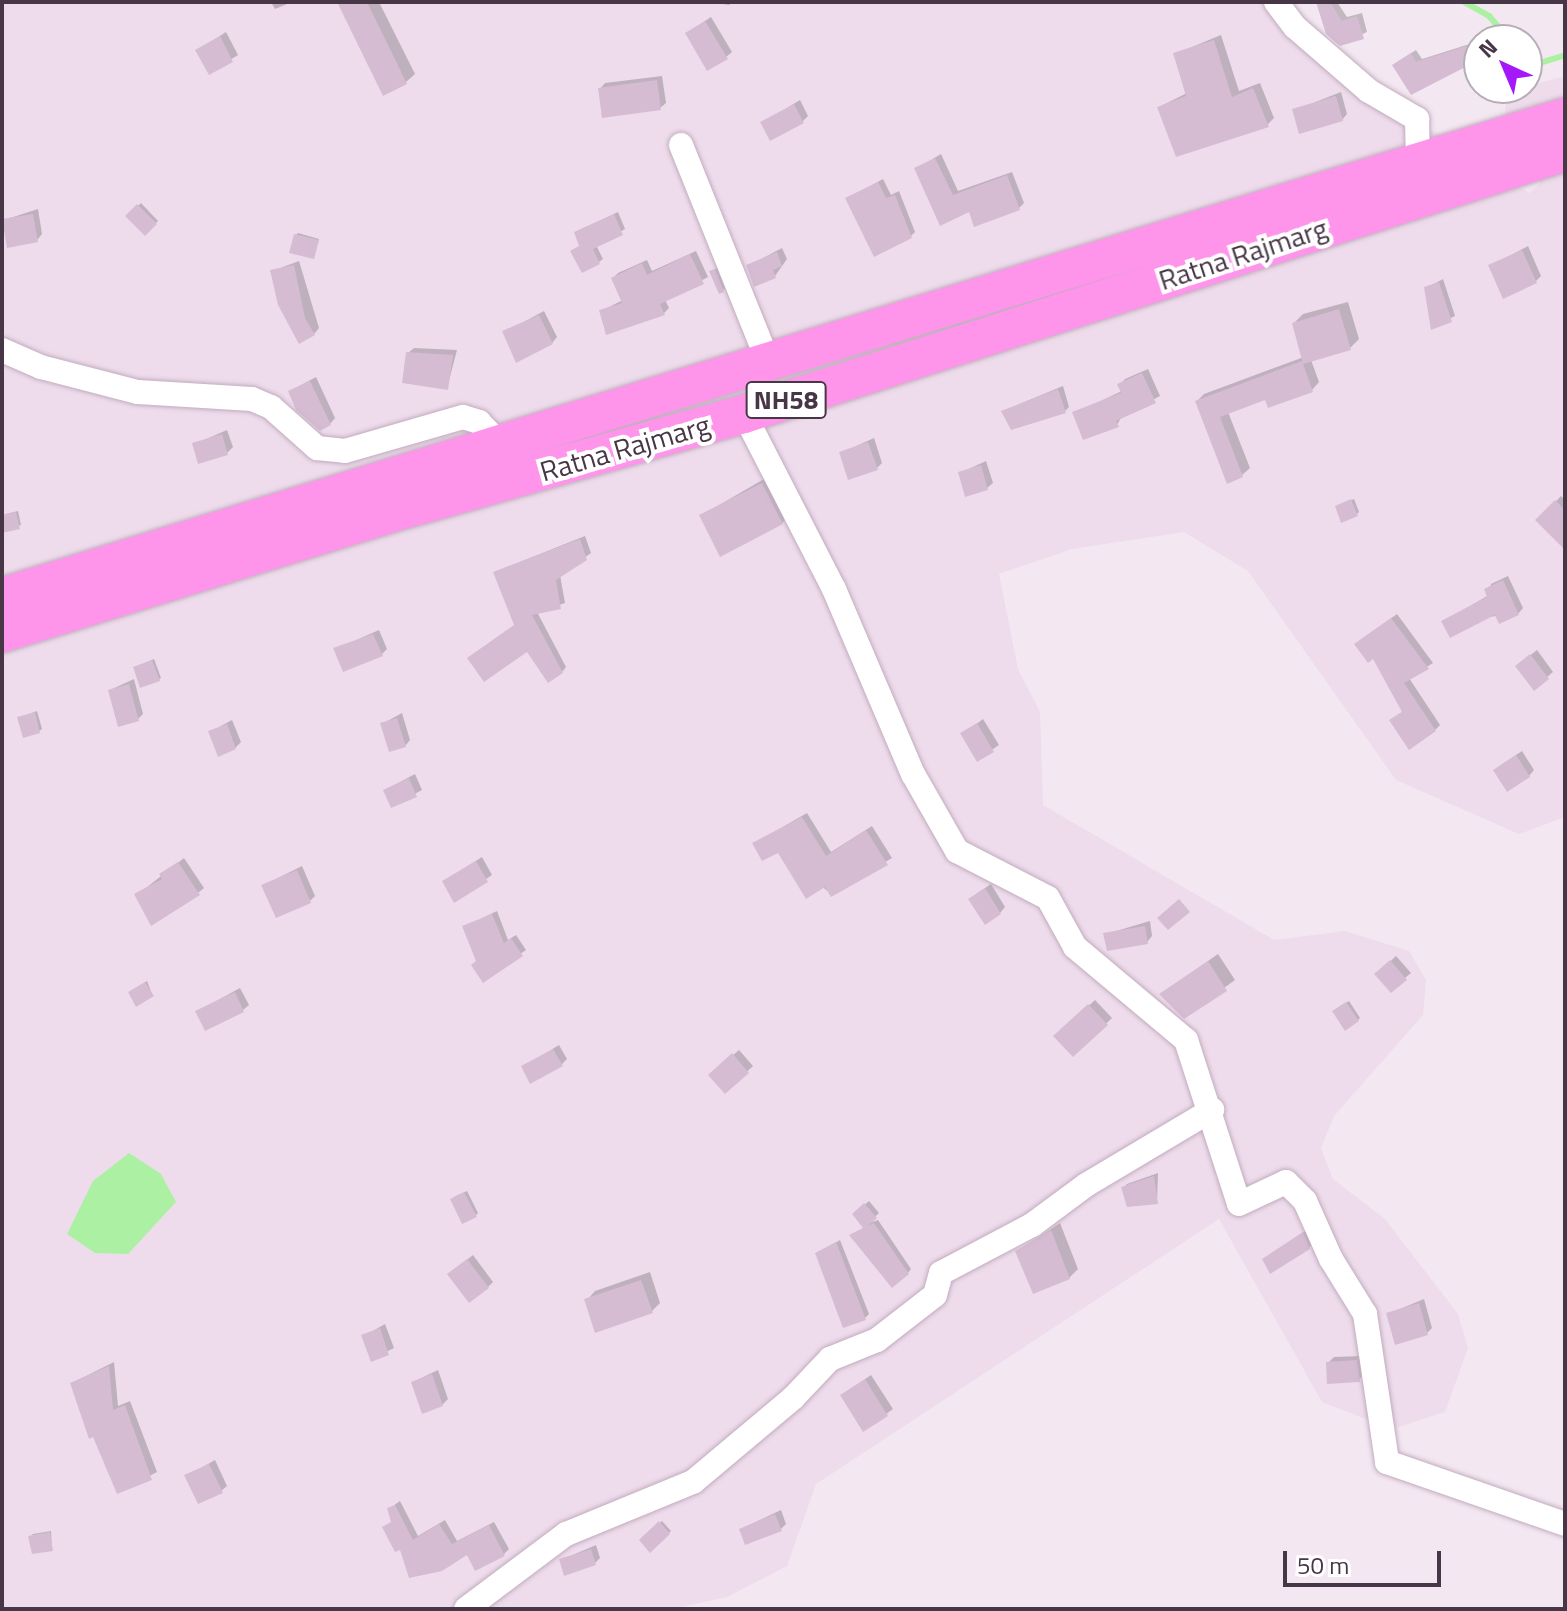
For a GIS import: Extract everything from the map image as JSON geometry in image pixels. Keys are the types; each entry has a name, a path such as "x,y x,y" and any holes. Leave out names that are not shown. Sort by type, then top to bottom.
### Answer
{"main road":[{"name":"Ratna Rajmarg","path":"2,597 498,442 1565,117"},
{"name":"Ratna Rajmarg","path":"2,633 406,509 744,414 1565,152"}],"street":[{"path":"1276,2 1295,27 1369,91 1417,119 1418,162"},
{"path":"681,145 768,361"},
{"path":"2,350 41,367 138,392 252,399 271,407 317,448 345,451 463,417 479,422 498,442"},
{"path":"744,414 834,589 913,774 957,851 1048,898 1075,947 1186,1040 1212,1110 1239,1204 1286,1182 1305,1201 1331,1259 1365,1314 1387,1462 1565,1524"},
{"path":"466,1609 566,1534 693,1482 793,1398 830,1359 877,1340 935,1295 941,1273 1032,1225 1086,1185 1212,1110"}],"shaded area":[{"path":"2,2 1265,2 1366,100 1433,131 1529,193 1540,184 1505,112 1506,104 1543,104 1543,82 1565,76 1565,817 1519,834 1396,780 1248,571 1184,532 1072,549 999,574 1018,669 1040,712 1043,805 1274,940 1345,931 1409,951 1426,980 1423,1015 1334,1116 1321,1148 1333,1179 1385,1219 1458,1314 1468,1348 1445,1412 1392,1429 1322,1402 1219,1219 816,1484 787,1566 727,1597 671,1609 2,1609"},
{"path":"129,1153 161,1174 176,1202 128,1254 95,1253 67,1234 93,1181"}],"building":[{"path":"337,2 367,2 407,84 383,96"},
{"path":"1316,2 1330,2 1342,21 1357,16 1364,39 1340,46 1326,34"},
{"path":"705,21 728,59 707,71 685,33"},
{"path":"220,36 233,62 209,75 195,50"},
{"path":"1214,40 1232,97 1253,88 1269,127 1176,157 1157,107 1186,96 1173,53"},
{"path":"1463,47 1463,68 1411,95 1392,65 1411,53 1416,62"},
{"path":"657,80 661,110 602,118 598,88"},
{"path":"1336,96 1343,121 1299,134 1292,109"},
{"path":"794,104 804,123 770,141 760,122"},
{"path":"935,158 953,195 1007,175 1020,210 974,227 969,212 940,226 914,168"},
{"path":"878,182 886,198 895,195 912,238 874,257 845,198"},
{"path":"137,204 157,224 145,236 125,216"},
{"path":"33,214 38,242 7,248 2,219"},
{"path":"614,214 623,235 593,249 600,264 582,273 570,251 579,246 574,232"},
{"path":"294,234 319,240 314,259 289,253"},
{"path":"1522,250 1537,283 1503,299 1488,265"},
{"path":"777,252 782,266 773,270 776,278 754,287 746,265"},
{"path":"690,254 704,284 660,304 665,315 606,335 599,310 622,303 611,278 642,263 647,275"},
{"path":"294,265 305,318 315,335 299,344 278,305 270,270"},
{"path":"715,269 724,292 719,294 709,271"},
{"path":"1439,282 1452,322 1431,330 1424,287"},
{"path":"1339,309 1351,350 1303,364 1292,323"},
{"path":"539,315 553,344 516,363 502,331"},
{"path":"406,352 453,355 448,390 402,383"},
{"path":"1302,361 1313,392 1268,408 1265,400 1220,417 1243,477 1227,484 1195,401"},
{"path":"1142,373 1156,403 1116,421 1119,427 1083,440 1072,412 1121,393 1117,384"},
{"path":"310,381 331,425 320,431 296,410 288,391"},
{"path":"1058,389 1066,413 1011,430 1001,411"},
{"path":"222,434 228,455 198,464 192,443"},
{"path":"868,442 878,470 848,480 839,452"},
{"path":"981,465 988,490 965,497 958,472"},
{"path":"762,483 783,524 720,557 699,515"},
{"path":"1351,499 1358,516 1341,523 1335,506"},
{"path":"1555,500 1565,510 1565,550 1535,520"},
{"path":"16,512 20,529 2,533 2,515"},
{"path":"580,539 587,560 556,580 561,609 532,615 563,673 548,683 527,652 484,682 467,658 514,625 493,572"},
{"path":"1503,580 1519,615 1499,624 1495,615 1450,638 1441,621 1487,597 1484,589"},
{"path":"1391,618 1429,669 1404,683 1436,731 1409,750 1389,720 1402,712 1373,659 1368,663 1354,644"},
{"path":"373,634 383,656 343,672 333,648"},
{"path":"1530,654 1549,679 1534,691 1515,666"},
{"path":"152,660 160,681 140,688 133,667"},
{"path":"129,684 139,721 118,727 108,690"},
{"path":"35,712 40,733 23,738 17,717"},
{"path":"397,718 406,747 389,752 380,723"},
{"path":"977,723 994,752 977,762 960,733"},
{"path":"227,724 236,749 218,757 208,731"},
{"path":"1516,755 1530,777 1507,792 1493,770"},
{"path":"409,778 417,797 391,808 383,790"},
{"path":"802,817 826,856 866,830 888,865 831,897 825,887 806,899 778,853 762,861 752,843"},
{"path":"476,861 488,882 454,903 442,881"},
{"path":"178,862 200,895 151,926 134,894 162,879 159,874"},
{"path":"297,870 311,903 276,918 261,885"},
{"path":"985,888 1001,914 985,925 968,899"},
{"path":"1179,899 1190,912 1168,930 1157,918"},
{"path":"492,914 504,943 511,938 523,956 483,983 471,965 476,961 462,926"},
{"path":"1145,926 1148,944 1107,951 1103,933"},
{"path":"1390,960 1407,980 1391,993 1374,974"},
{"path":"1208,961 1227,991 1184,1019 1159,994"},
{"path":"145,982 154,996 136,1007 128,992"},
{"path":"235,992 244,1012 205,1031 195,1011"},
{"path":"1346,1002 1359,1021 1345,1031 1332,1011"},
{"path":"1088,1004 1108,1025 1073,1057 1053,1036"},
{"path":"553,1049 563,1066 530,1084 521,1066"},
{"path":"732,1053 749,1073 725,1094 708,1075"},
{"path":"1154,1176 1158,1204 1127,1207 1121,1187"},
{"path":"464,1192 477,1217 462,1224 450,1199"},
{"path":"864,1203 877,1218 868,1226 874,1223 909,1274 892,1288 849,1235 863,1228 852,1214"},
{"path":"1051,1230 1070,1279 1033,1294 1015,1251"},
{"path":"1303,1232 1310,1249 1270,1274 1262,1259"},
{"path":"836,1242 866,1320 843,1328 815,1253"},
{"path":"467,1259 489,1288 469,1303 447,1274"},
{"path":"641,1280 653,1313 595,1333 584,1299"},
{"path":"1419,1303 1428,1335 1395,1345 1386,1313"},
{"path":"380,1328 389,1355 371,1362 361,1335"},
{"path":"1357,1360 1360,1382 1327,1384 1326,1362"},
{"path":"109,1366 113,1410 125,1405 152,1480 117,1494 93,1437 89,1439 70,1383"},
{"path":"432,1374 443,1406 422,1414 411,1382"},
{"path":"865,1379 888,1416 863,1432 840,1395"},
{"path":"209,1464 223,1493 198,1504 184,1475"},
{"path":"395,1505 413,1540 439,1524 452,1544 489,1525 505,1556 475,1571 467,1555 442,1571 409,1578 400,1550 395,1552 382,1527 391,1522 387,1508"},
{"path":"775,1514 782,1531 745,1545 739,1529"},
{"path":"659,1521 670,1534 650,1553 639,1540"},
{"path":"50,1532 53,1551 32,1554 28,1536"},
{"path":"591,1549 596,1565 564,1576 559,1559"}],"waterway":[{"path":"1464,2 1489,16 1496,24"},
{"path":"1543,62 1565,55"}]}
